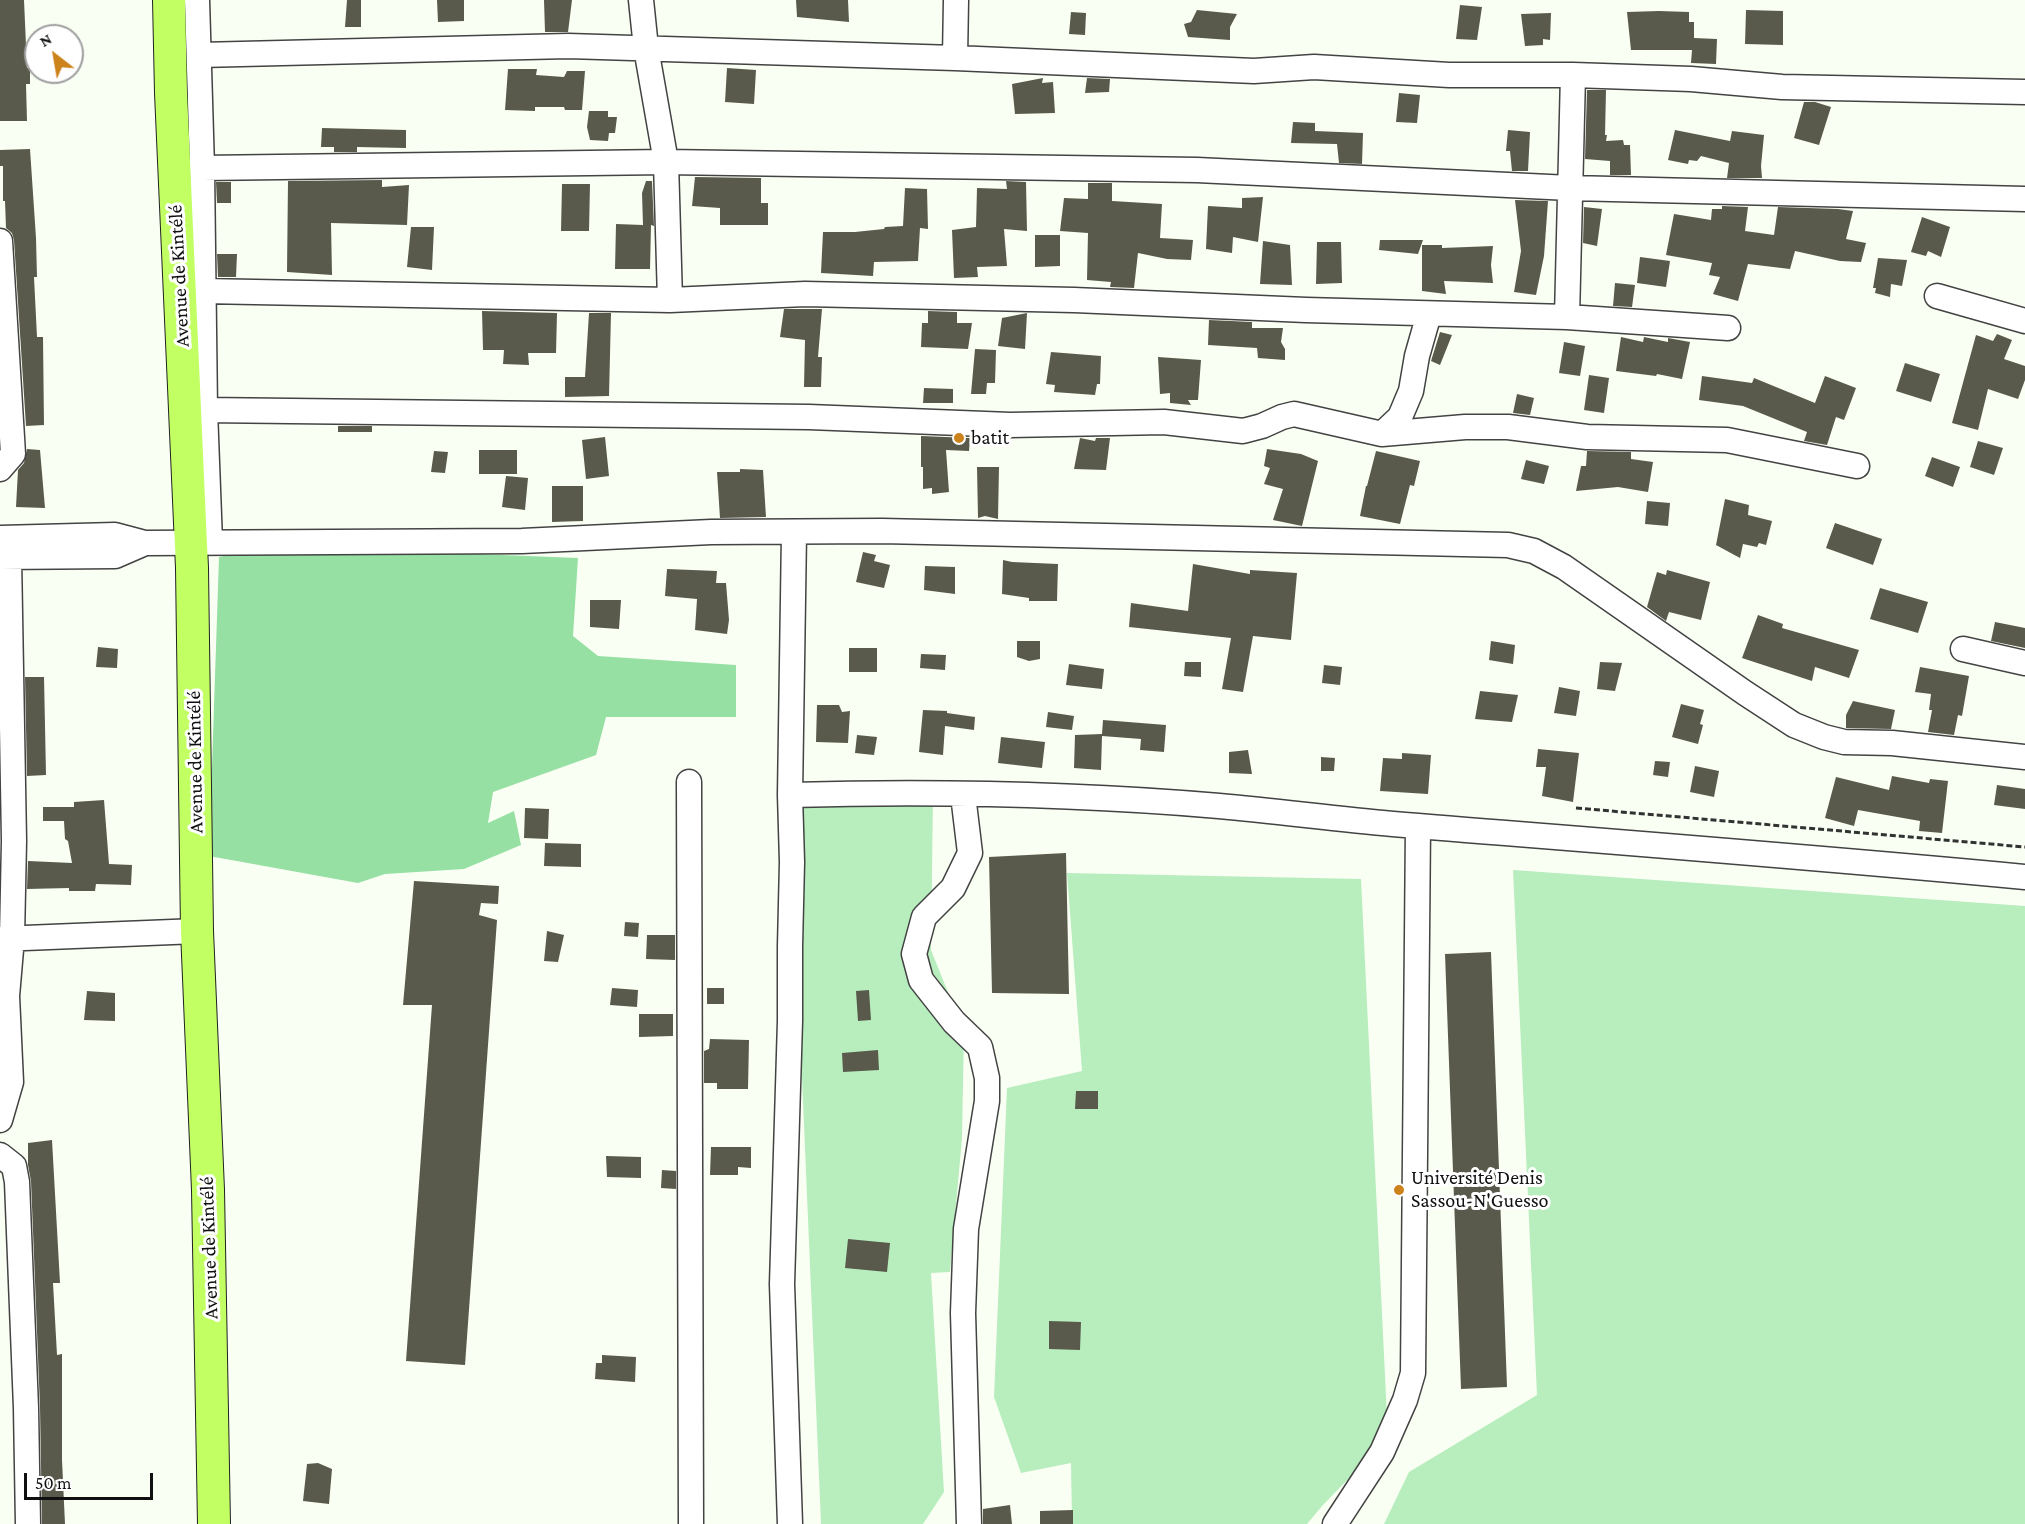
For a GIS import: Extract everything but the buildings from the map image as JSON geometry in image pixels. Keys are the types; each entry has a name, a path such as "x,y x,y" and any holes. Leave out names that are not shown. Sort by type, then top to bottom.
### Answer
{"main road":[{"name":"Avenue de Kintélé","path":"169,0 172,105 201,542 197,931 208,1190 214,1524"}],"street":[{"path":"197,0 200,55 205,410 201,542"},
{"path":"640,0 666,162 670,300"},
{"path":"955,58 956,0"},
{"path":"200,55 568,46 955,58 1254,71 1314,67 1449,75 1573,75 1732,82 1782,87 2025,92"},
{"path":"1566,317 1573,75"},
{"path":"202,168 666,162 1197,170 1570,188 2025,199"},
{"path":"0,241 13,454 0,469"},
{"path":"203,291 670,300 805,294 1074,300 1566,317 1728,328"},
{"path":"1937,296 2025,321"},
{"path":"1382,434 1400,417 1411,391 1417,356 1429,314"},
{"path":"205,410 809,417 1010,424 1164,422 1243,431 1294,414 1382,434 1465,427 1508,427 1587,437 1727,440 1857,466"},
{"path":"0,1120 11,1082 7,996 6,873 14,841 3,551 115,535 146,543 522,542 711,532 894,531 1508,545 1534,551 1564,567 1745,693 1794,724 1824,737 1844,742 1892,743 2025,757"},
{"path":"790,1524 782,1284 790,1021 792,862 790,795 794,532"},
{"path":"1963,649 2025,663"},
{"path":"689,782 691,1524"},
{"path":"790,795 963,795 1117,799 1221,806 1326,819 1792,855 2025,877"},
{"path":"963,795 970,853 953,888 924,917 914,954 921,980 954,1022 980,1047 987,1078 987,1101 966,1229 963,1313 969,1524"},
{"path":"1335,1524 1382,1452 1405,1400 1413,1373 1418,826"},
{"path":"6,939 197,931"},
{"path":"0,1155 14,1166 17,1182 26,1408 27,1524"}],"path":[{"path":"1576,808 2025,847"}],"green space":[{"path":"258,549 401,551 578,558 573,636 598,656 736,665 736,717 606,717 596,755 493,792 488,823 514,811 521,845 464,869 385,874 358,883 209,856 219,557"},
{"path":"933,795 931,950 964,1032 962,1138 950,1272 931,1273 944,1492 923,1524 821,1524 790,796"},
{"path":"1513,870 2025,906 2025,1524 1384,1524 1409,1472 1537,1395"},
{"path":"1067,873 1361,879 1388,1438 1307,1524 1072,1524 1071,1463 1021,1473 994,1397 1007,1088 1082,1071"}],"place":[{"name":"batit","path":"959,438"},
{"name":"Université Denis Sassou-N'Guesso","path":"1399,1190"}]}
